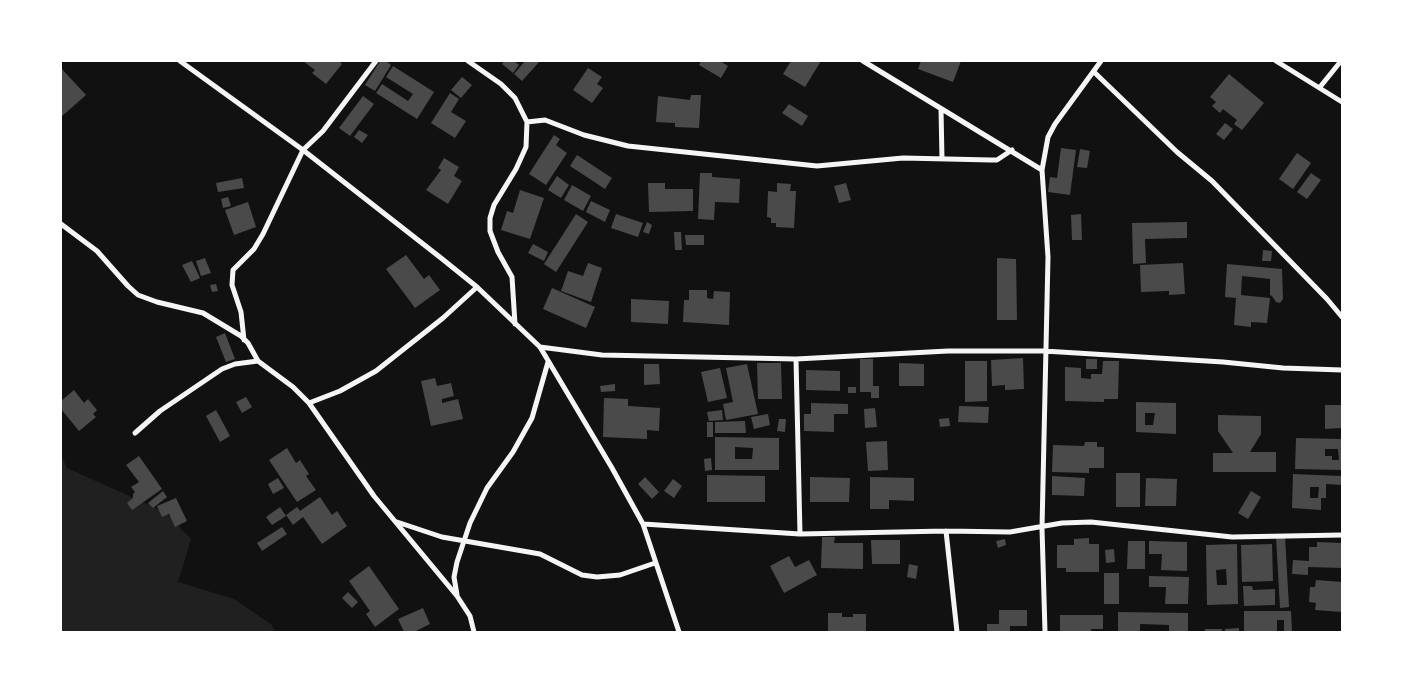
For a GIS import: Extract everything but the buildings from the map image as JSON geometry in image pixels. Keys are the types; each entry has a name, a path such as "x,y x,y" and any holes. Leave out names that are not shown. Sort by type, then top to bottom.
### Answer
{"street":[{"path":"180,61 303,150 477,287 540,348 612,468 643,524 679,632"},
{"path":"244,340 242,312 232,284 233,270 254,249 264,234 303,150 323,131 376,61"},
{"path":"468,61 501,84 515,98 527,122 526,147 516,169 494,205 490,218 490,231 498,252 512,277 515,324"},
{"path":"863,61 1042,170"},
{"path":"1045,632 1042,528 1044,351 1048,257 1042,170 1048,137 1101,61"},
{"path":"1276,61 1342,102"},
{"path":"1320,87 1340,61"},
{"path":"1094,72 1177,152 1212,181 1327,299 1342,317"},
{"path":"941,109 942,159"},
{"path":"527,122 545,120 592,138 628,146 817,166 903,158 997,160 1012,150"},
{"path":"61,224 97,251 138,295 157,302 203,313 244,340 258,361 293,387 310,403 353,468 457,596 470,616 474,632"},
{"path":"310,403 340,391 376,371 443,318 477,287"},
{"path":"540,348 602,355 796,359 948,351 1044,351 1223,362 1283,368 1342,370"},
{"path":"796,359 800,534"},
{"path":"135,433 160,411 222,369 235,364 258,361"},
{"path":"457,596 454,577 463,541 487,488 514,452 532,418 548,362"},
{"path":"397,522 463,541 540,554 582,575 597,577 620,575 655,563"},
{"path":"643,524 800,534 946,531 1010,532 1042,528 1062,523 1091,522 1232,537 1342,535"},
{"path":"946,531 957,632"}],"shaded area":[{"path":"61,455 67,468 165,512 191,539 178,582 234,599 272,625 275,632 61,632"}]}
